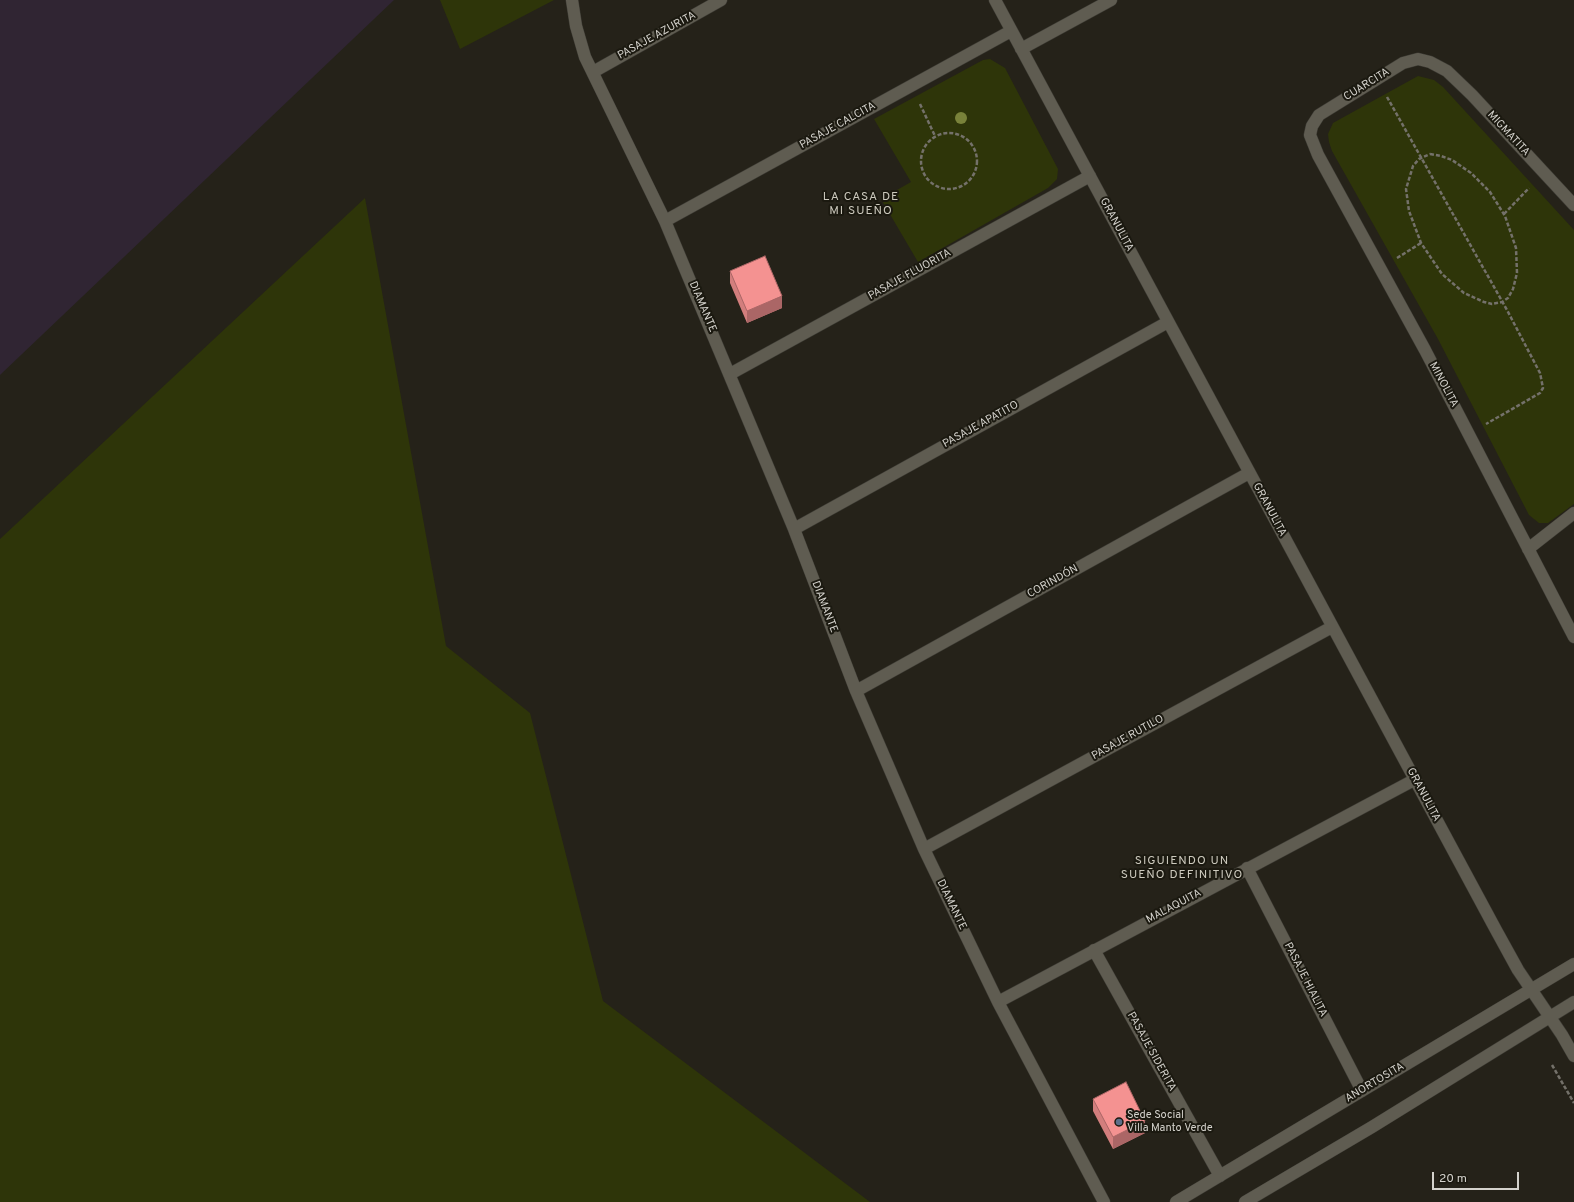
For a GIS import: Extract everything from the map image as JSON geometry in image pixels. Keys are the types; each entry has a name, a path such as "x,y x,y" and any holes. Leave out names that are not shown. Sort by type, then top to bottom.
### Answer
{"street":[{"name":"DIAMANTE","path":"572,0 576,26 585,57 665,221 794,529 856,691 924,850 998,1002 1104,1202"},
{"name":"PASAJE AZURITA","path":"593,72 721,0"},
{"name":"GRANULITA","path":"995,0 1496,930 1531,989 1574,1056"},
{"path":"1021,49 1111,0"},
{"name":"PASAJE CALCITA","path":"665,221 1011,31"},
{"name":"CUARCITA","path":"1310,135 1312,126 1319,115 1403,63 1418,59 1439,66"},
{"name":"MIGMATITA","path":"1439,66 1447,71 1472,94 1574,205"},
{"name":"MINOLITA","path":"1310,135 1318,155 1468,434 1574,637"},
{"name":"PASAJE FLUORITA","path":"730,374 1090,176"},
{"name":"PASAJE APATITO","path":"794,529 1168,322"},
{"name":"CORINDÓN","path":"856,691 1249,472"},
{"path":"1528,548 1574,513"},
{"name":"PASAJE RUTILO","path":"924,850 1332,627"},
{"name":"MALAQUITA","path":"998,1002 1414,780"},
{"name":"PASAJE HIALITA","path":"1247,868 1362,1091"},
{"name":"PASAJE SIDERITA","path":"1094,950 1220,1176"},
{"name":"ANORTOSITA","path":"1176,1202 1574,964"},
{"path":"1245,1202 1372,1127 1574,1002"}],"path":[{"path":"1377,79 1422,157 1540,373 1543,388 1536,396 1468,434"},
{"path":"912,86 935,136"},
{"path":"949,132 956,133 968,140 972,145 977,158 977,164 972,177 962,186 955,189 942,189 935,186 925,177 922,171 920,157 925,145 935,136 949,132"},
{"path":"1430,154 1441,156 1462,166 1481,182 1504,214 1516,248 1517,273 1513,289 1508,298 1502,302 1492,304 1484,302 1459,289 1442,274 1421,243 1409,211 1406,189 1414,166 1422,157 1430,154"},
{"path":"1504,214 1545,173"},
{"path":"1380,269 1421,243"}],"shaded area":[{"path":"0,0 394,0 0,375"}],"green space":[{"path":"440,0 554,0 460,49"},
{"path":"990,59 1005,68 1058,169 1057,179 1048,188 918,262 881,199 911,182 874,119 983,60"},
{"path":"1418,76 1434,80 1443,87 1574,230 1574,504 1548,523 1539,523 1529,515 1438,339 1332,151 1329,142 1328,134 1333,123"},
{"path":"365,198 446,646 530,713 603,1001 870,1202 0,1202 0,539"}],"building":[{"path":"765,256 782,296 747,311 730,271"},
{"name":"Sede Social Villa Manto Verde","path":"1126,1082 1145,1121 1113,1137 1093,1099"}],"place":[{"name":"Sede Social Villa Manto Verde","path":"1119,1122"}],"district":[{"name":"LA CASA DE MI SUEÑO","path":"861,205"},
{"name":"SIGUIENDO UN SUEÑO DEFINITIVO","path":"1182,869"}]}
